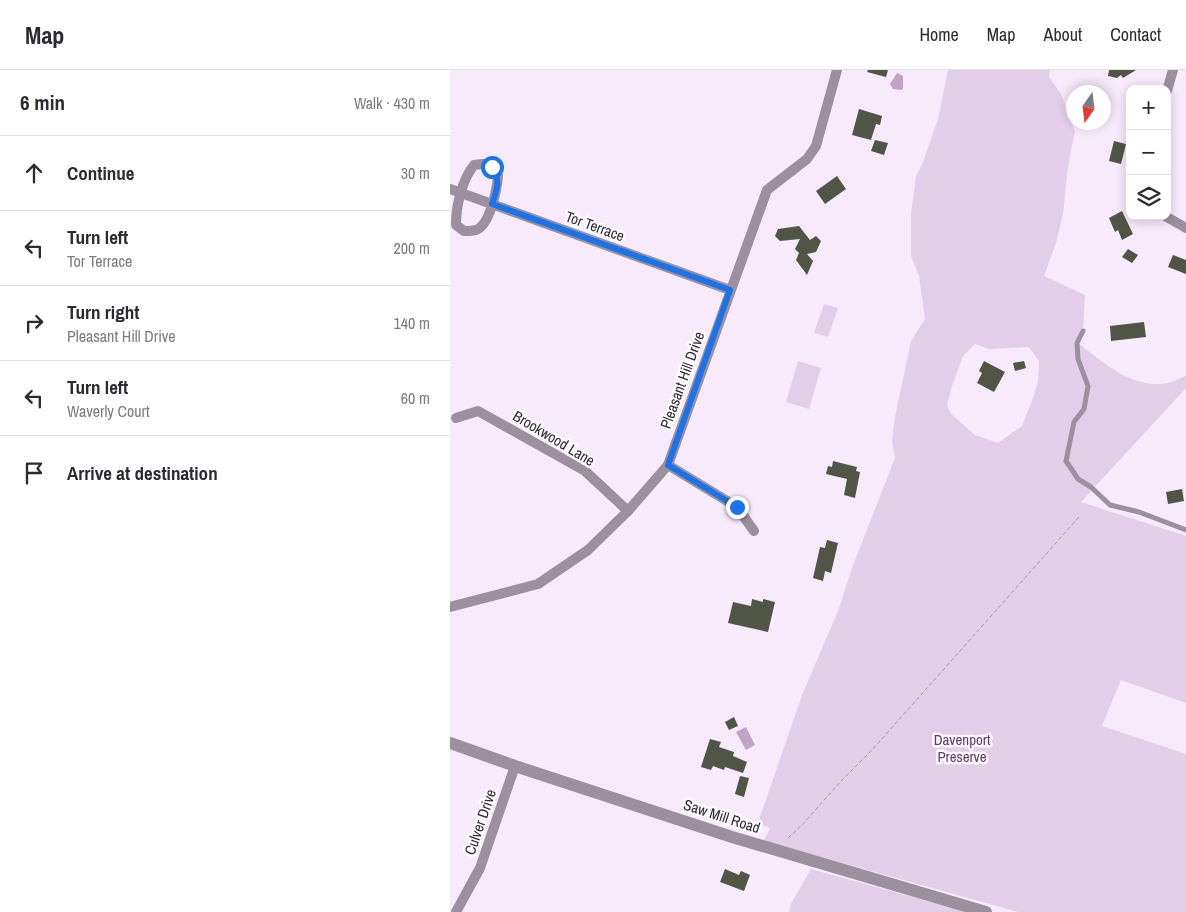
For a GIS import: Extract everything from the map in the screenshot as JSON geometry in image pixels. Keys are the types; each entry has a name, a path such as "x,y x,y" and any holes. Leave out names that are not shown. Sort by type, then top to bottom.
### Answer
{"street":[{"name":"Pleasant Hill Drive","path":"450,607 538,584 588,550 628,511 668,465 767,190 808,159 816,146 837,70"},
{"path":"1168,85 1172,70"},
{"path":"483,164 492,167 498,176 492,204 484,224 477,230 464,231 456,224 456,212 461,193 467,173 474,165 483,164"},
{"name":"Tor Terrace","path":"450,189 730,290"},
{"path":"1171,219 1186,228"},
{"name":"Brookwood Lane","path":"456,418 478,411 585,471 628,511"},
{"path":"668,465 737,507 754,531"},
{"name":"Saw Mill Road","path":"450,743 732,837 986,912"},
{"name":"Culver Drive","path":"456,912 480,868 515,766"}],"lane":[{"path":"1083,331 1078,343 1078,359 1088,386 1084,409 1074,422 1066,461 1078,479 1091,487 1110,505 1139,512 1186,530"}],"path":[{"path":"788,838 872,750 1079,517"}],"green space":[{"name":"Davenport Preserve","path":"948,70 1050,70 1049,77 1061,94 1066,107 1066,130 1075,131 1068,166 1063,215 1056,243 1044,276 1085,295 1083,331 1078,343 1105,364 1126,376 1148,384 1167,383 1186,376 1186,388 1081,502 1186,536 1186,703 1121,680 1102,726 1186,754 1186,912 1018,912 764,841 770,828 758,823 802,695 838,611 852,568 895,458 892,441 895,417 911,341 925,319 919,276 911,256 911,213 916,177 938,119","holes":["975,344 989,349 1029,347 1039,361 1038,381 1022,426 998,443 975,435 951,414 947,405 963,356"]},
{"path":"824,304 838,308 828,337 814,333"},
{"path":"798,361 821,368 809,409 786,402"},
{"path":"811,869 967,912 789,912 791,904"}],"shaded area":[{"path":"897,73 903,76 903,89 901,90 893,89 890,84"},
{"path":"746,727 755,745 746,750 736,732"}],"building":[{"path":"868,70 888,70 886,77 867,72"},
{"path":"1109,70 1136,70 1123,78 1121,75 1117,78 1108,76"},
{"path":"859,109 882,116 880,125 876,124 871,140 852,135"},
{"path":"875,140 888,143 884,155 871,151"},
{"path":"1114,141 1126,144 1121,164 1109,161"},
{"path":"837,176 846,189 825,204 816,191"},
{"path":"1122,211 1133,234 1122,240 1118,230 1115,232 1109,218"},
{"path":"799,226 810,240 816,236 821,241 816,252 807,254 813,261 807,275 796,260 799,253 795,249 800,239 780,241 775,236 778,229"},
{"path":"1128,249 1138,255 1132,263 1122,257"},
{"path":"1173,255 1186,260 1186,274 1168,267"},
{"path":"1144,322 1146,337 1111,341 1110,326"},
{"path":"984,361 1005,372 994,392 977,383 982,373 979,371"},
{"path":"1024,361 1026,368 1015,371 1013,363"},
{"path":"833,461 857,467 856,471 860,472 855,498 844,495 847,479 826,474 828,466 832,467"},
{"path":"1182,489 1184,501 1168,504 1166,492"},
{"path":"827,540 838,543 831,573 825,571 823,581 813,578 820,547 825,548"},
{"path":"752,599 763,602 763,599 775,602 768,632 728,623 733,602 751,606"},
{"path":"734,717 738,726 729,730 725,722"},
{"path":"710,739 721,742 719,747 734,752 733,756 747,762 743,773 725,767 724,770 713,766 711,770 701,767"},
{"path":"740,776 749,778 744,797 735,794"},
{"path":"725,869 739,875 741,871 750,875 744,891 720,882"}],"route":[{"path":"492,167 498,176 492,204 730,290 668,465 737,507"}]}
